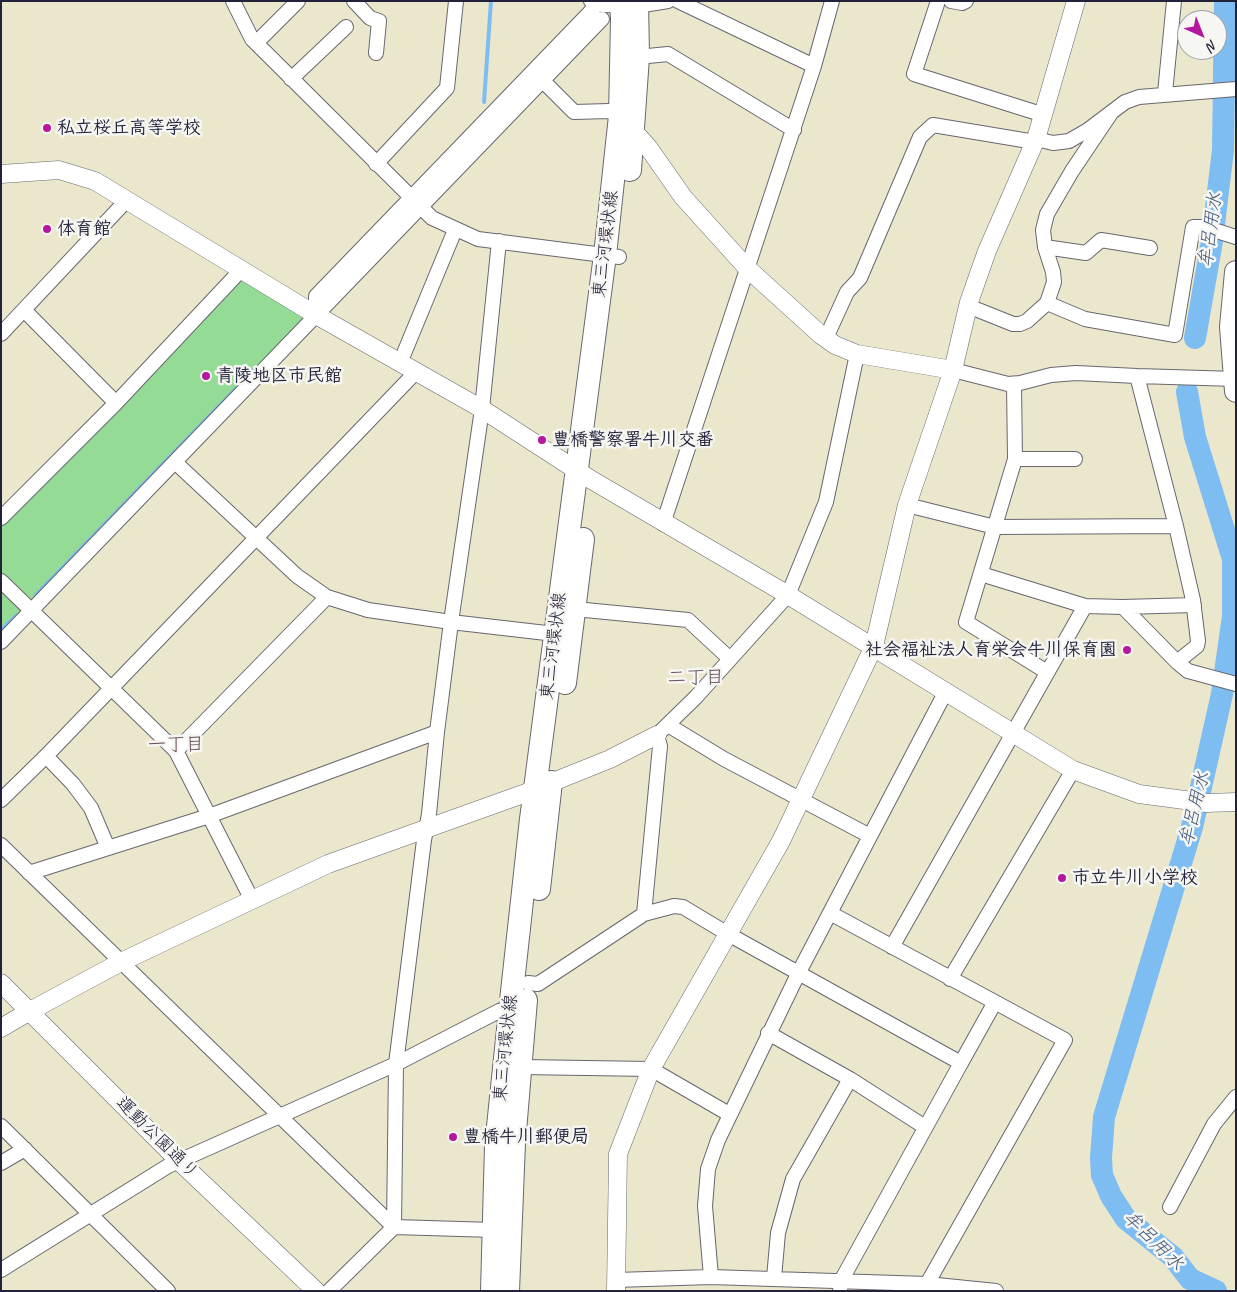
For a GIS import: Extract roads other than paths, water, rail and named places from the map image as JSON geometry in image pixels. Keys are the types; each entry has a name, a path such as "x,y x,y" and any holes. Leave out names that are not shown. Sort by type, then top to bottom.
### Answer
{"main road":[{"name":"東三河環状線","path":"508,1291 514,1143 556,634 583,475 627,125 638,57 613,7"},
{"name":"東三河環状線","path":"613,7 627,125"},
{"path":"1235,383 1231,327 1236,272"},
{"name":"東三河環状線","path":"492,1291 496,1146 510,1010 543,785 575,608 583,475"}],"street":[{"path":"233,1 256,43 432,218 478,239 612,256"},
{"path":"256,43 298,1"},
{"path":"354,1 370,18 379,21 376,53"},
{"path":"376,164 447,88 456,1"},
{"path":"1,642 176,463 316,315 415,202 613,7 668,1"},
{"path":"678,1 814,66"},
{"path":"664,524 794,130 832,1"},
{"path":"938,1 914,74 1044,115"},
{"path":"951,1 962,3 966,1"},
{"path":"1165,93 1174,1"},
{"path":"996,1291 927,1284 840,1286 774,1278 710,1277 616,1286 618,1154 651,1069 801,802 874,646 907,505 953,370 968,306 987,251 1035,141 1044,115 1074,2"},
{"path":"415,202 542,81 613,7"},
{"path":"291,79 346,27"},
{"path":"638,57 668,54 794,130"},
{"path":"542,81 574,112 609,111 627,125 648,147 682,198 748,269 836,346 857,354 953,370 1014,384 1051,375 1076,373 1235,383"},
{"path":"826,338 847,292 860,278 920,137 933,126 1053,143 1069,141 1112,113 1124,102 1139,97 1165,93 1235,89"},
{"path":"968,306 1013,324 1020,324 1027,322 1047,303 1054,282 1053,272 1045,247 1043,230 1047,214 1072,171 1112,113"},
{"path":"1,174 59,170 95,181 316,315 482,409 583,475 664,524 788,594 874,646 945,693 1073,770 1139,794 1207,803 1236,802"},
{"path":"1,334 126,201"},
{"path":"1047,303 1085,319 1175,335 1193,227 1236,236"},
{"path":"1,800 46,756 255,538 408,368 455,230"},
{"path":"1045,247 1086,253 1101,240 1150,248"},
{"path":"329,1291 394,1227 396,1064 451,622 482,409 499,241"},
{"path":"1,518 116,403 242,269"},
{"path":"24,310 116,403"},
{"path":"1,1028 121,962 191,930 251,898 328,864 610,759 662,730 730,659 788,594 826,502 857,354"},
{"path":"1137,376 1176,526 1194,605 1197,646 1177,662"},
{"path":"1014,384 1015,459 966,622 1046,672"},
{"path":"1015,459 1075,459"},
{"path":"176,463 297,576 327,597 368,610 556,634"},
{"path":"907,505 995,527 1176,526"},
{"path":"981,574 1085,606 1194,605"},
{"path":"1,581 110,689 176,751 251,898"},
{"path":"176,751 327,597"},
{"path":"892,947 1085,606"},
{"path":"1123,607 1188,671 1224,681"},
{"path":"575,608 688,620 730,659"},
{"path":"710,1277 705,1206 708,1169 729,1114 798,972 945,693"},
{"path":"662,730 724,759 801,802 870,836"},
{"path":"644,914 662,730"},
{"path":"29,873 209,816 437,732"},
{"path":"46,756 73,784 91,808 108,848"},
{"path":"950,978 1073,770"},
{"path":"1,845 394,1227 494,1230"},
{"path":"528,983 538,984 644,914 674,906 683,907 728,934 962,1063"},
{"path":"830,913 1065,1040 927,1284"},
{"name":"運動公園通り","path":"1,983 180,1162 316,1291"},
{"path":"840,1286 925,1127 995,1002"},
{"path":"1,1270 168,1166 396,1064 499,1011 510,1010"},
{"path":"768,1033 850,1079 925,1127"},
{"path":"521,1067 651,1069 729,1114"},
{"path":"774,1278 778,1233 793,1179 850,1079"},
{"path":"1170,1207 1214,1124 1236,1097"},
{"path":"1,1126 168,1291"},
{"path":"1,1163 25,1149"}],"waterway":[{"path":"484,102 491,1"},
{"name":"牟呂用水","path":"1195,338 1212,241 1223,150 1225,1"},
{"path":"36,595 256,368"},
{"name":"牟呂用水","path":"1187,392 1195,437 1233,559 1233,616 1222,694 1192,827 1104,1117 1101,1158 1102,1175 1111,1196 1126,1219 1173,1257 1190,1279 1216,1291"},
{"path":"1,630 17,615"}],"place":[{"name":"私立桜丘高等学校","path":"47,128"},
{"name":"体育館","path":"47,229"},
{"name":"青陵地区市民館","path":"206,376"},
{"name":"豊橋警察署牛川交番","path":"542,440"},
{"name":"社会福祉法人育栄会牛川保育園","path":"1127,650"},
{"name":"市立牛川小学校","path":"1062,878"},
{"name":"豊橋牛川郵便局","path":"453,1137"}],"district":[{"name":"二丁目","path":"696,678"},
{"name":"一丁目","path":"176,745"}]}
